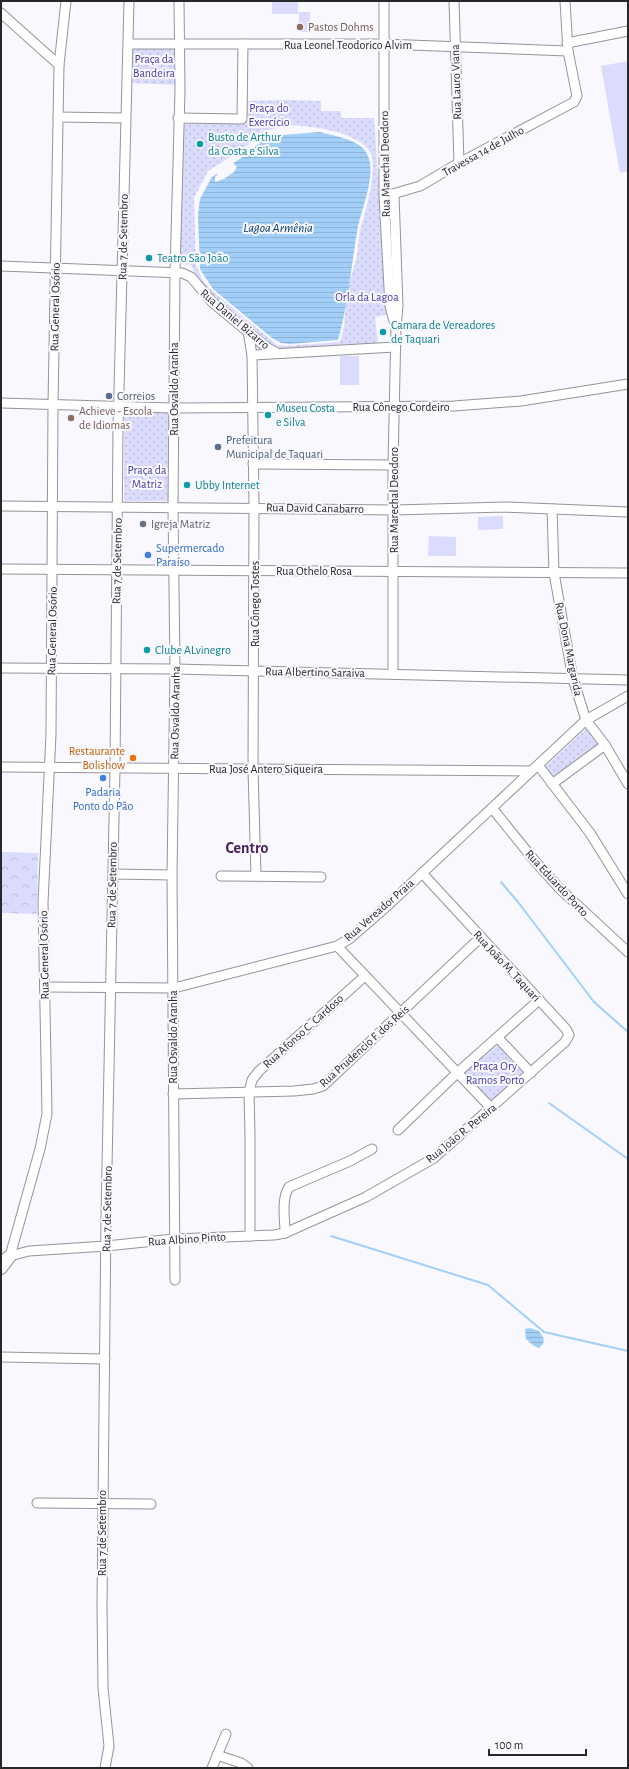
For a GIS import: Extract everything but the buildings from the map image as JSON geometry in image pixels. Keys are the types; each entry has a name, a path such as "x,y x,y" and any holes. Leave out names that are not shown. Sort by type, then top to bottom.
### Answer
{"main road":[{"path":"1,1268 6,1257"}],"street":[{"name":"Rua General Osório","path":"6,1257 45,1130 47,1114 43,903 49,767 53,570 53,404 59,65 66,1"},
{"name":"Rua 7 de Setembro","path":"105,1768 109,1746 103,1688 102,1503 115,768 114,668 129,1"},
{"name":"Rua Osvaldo Aranha","path":"175,1280 172,875 175,669 173,408 178,118 180,90 179,1"},
{"name":"Rua Marechal Deodoro","path":"384,1 384,196 398,306 396,327 393,465 393,674"},
{"name":"Rua Lauro Viana","path":"454,1 459,163"},
{"path":"565,1 567,47"},
{"path":"1,13 59,65"},
{"name":"Rua Leonel Teodorico Alvim","path":"129,44 383,44 567,47 628,31"},
{"path":"178,118 242,118 243,44"},
{"name":"Travessa 14 de Julho","path":"384,196 394,195 420,186 459,163 574,102 577,96 567,47"},
{"path":"58,116 126,118"},
{"name":"Rua Marechal Deodoro","path":"392,265 394,195"},
{"path":"1,266 175,272"},
{"name":"Rua Daniel Bizarro","path":"175,272 191,277 212,302 266,347 277,353"},
{"name":"Rua Cônego Tostes","path":"248,331 252,355 253,407 255,671 253,769 256,876"},
{"name":"Rua Daniel Bizarro","path":"252,355 396,347"},
{"name":"Rua Cônego Cordeiro","path":"1,403 173,408 454,406 521,401 628,384"},
{"path":"253,464 393,465"},
{"name":"Rua David Canabarro","path":"1,506 394,510 505,507 628,512"},
{"name":"Rua Dona Margarida","path":"552,509 554,573 573,679 586,720 605,745 628,784"},
{"name":"Rua Othelo Rosa","path":"1,569 116,571 628,573"},
{"name":"Rua Albertino Saraiva","path":"1,668 175,669 628,680"},
{"name":"Rua Vereador Praia","path":"45,987 174,988 337,946 349,938 422,873 586,720 628,696"},
{"path":"552,784 605,745"},
{"name":"Rua José Antero Siqueira","path":"1,768 534,768"},
{"path":"534,768 552,784 590,833 628,894"},
{"name":"Rua Eduardo Porto","path":"492,808 534,860 560,889 628,952"},
{"name":"Rua João M. Taquari","path":"422,873 569,1034 569,1037 565,1042 547,1058"},
{"path":"113,874 172,875"},
{"path":"222,876 321,877"},
{"name":"Rua Prudencio F. dos Reis","path":"173,1094 306,1090 323,1086 481,937"},
{"path":"337,946 491,1108"},
{"name":"Rua Afonso C. Cardoso","path":"249,1092 252,1080 259,1071 365,976"},
{"path":"398,1130 457,1073 539,1000"},
{"path":"498,1038 531,1073"},
{"name":"Rua João R. Pereira","path":"366,1197 434,1158 547,1058"},
{"path":"249,1092 250,1236"},
{"path":"285,1233 285,1202 289,1187 350,1161 372,1149"},
{"name":"Rua Albino Pinto","path":"6,1257 29,1251 106,1246 174,1238 250,1236 285,1233 366,1197"},
{"path":"1,1357 105,1359"},
{"path":"37,1503 151,1504"},
{"path":"212,1768 226,1734"},
{"path":"217,1755 241,1763 248,1768"}],"green space":[{"path":"272,1 298,1 298,14 272,14"},
{"path":"299,12 310,12 310,32 299,32"},
{"name":"Praça da Bandeira","path":"133,48 177,49 176,85 131,83"},
{"path":"628,61 628,171 620,173 601,66"},
{"path":"246,101 321,101 321,111 341,111 341,118 374,118 386,292 386,315 375,317 378,343 285,350 270,346 208,293 199,283 191,265 180,264 178,262 180,130 184,124 246,124","holes":["291,125 321,128 342,134 361,143 368,149 372,156 373,166 368,202 359,235 357,256 347,291 344,323 340,342 285,346 277,345 210,289 202,279 196,265 194,198 208,171 268,130"]},
{"path":"340,356 359,356 359,385 340,385"},
{"name":"Praça da Matriz","path":"169,413 169,501 124,501 124,414"},
{"path":"503,516 503,529 478,530 478,517"},
{"path":"429,536 456,537 456,556 428,556"},
{"path":"587,728 599,745 552,777 545,767"},
{"path":"1,852 38,853 37,914 1,913"},
{"name":"Praça Ory Ramos Porto","path":"498,1045 525,1073 492,1101 465,1072"}],"water":[{"name":"Lagoa Armênia","path":"320,132 352,141 366,152 370,170 368,192 357,232 347,300 338,340 290,344 281,343 272,338 213,289 200,269 198,215 200,199 212,177 241,158 269,136"},
{"path":"530,1328 539,1331 544,1339 543,1344 539,1348 534,1346 526,1339 525,1329"}],"pier":[{"path":"233,163 237,167 234,172 224,179 215,182 215,177 218,174 216,172"}],"waterway":[{"path":"501,882 594,1002 628,1032"},
{"path":"549,1103 628,1159"},
{"path":"331,1236 488,1285 544,1332 628,1351"}],"place":[{"name":"Pastos Dohms","path":"300,27"},
{"name":"Busto de Arthur da Costa e Silva","path":"200,144"},
{"name":"Teatro São João","path":"149,258"},
{"name":"Camara de Vereadores de Taquari","path":"383,332"},
{"name":"Correios","path":"109,396"},
{"name":"Museu Costa e Silva","path":"268,415"},
{"name":"Achieve - Escola de Idiomas","path":"71,418"},
{"name":"Prefeitura Municipal de Taquari","path":"218,447"},
{"name":"Ubby Internet","path":"187,485"},
{"name":"Igreja Matriz","path":"143,524"},
{"name":"Supermercado Paraíso","path":"148,555"},
{"name":"Clube ALvinegro","path":"147,650"},
{"name":"Restaurante Bolishow","path":"133,758"},
{"name":"Padaria Ponto do Pão","path":"103,778"}],"district":[{"name":"Centro","path":"247,848"}],"park label":[{"name":"Praça do Exercício","path":"269,115"},
{"name":"Orla da Lagoa","path":"367,297"}]}
